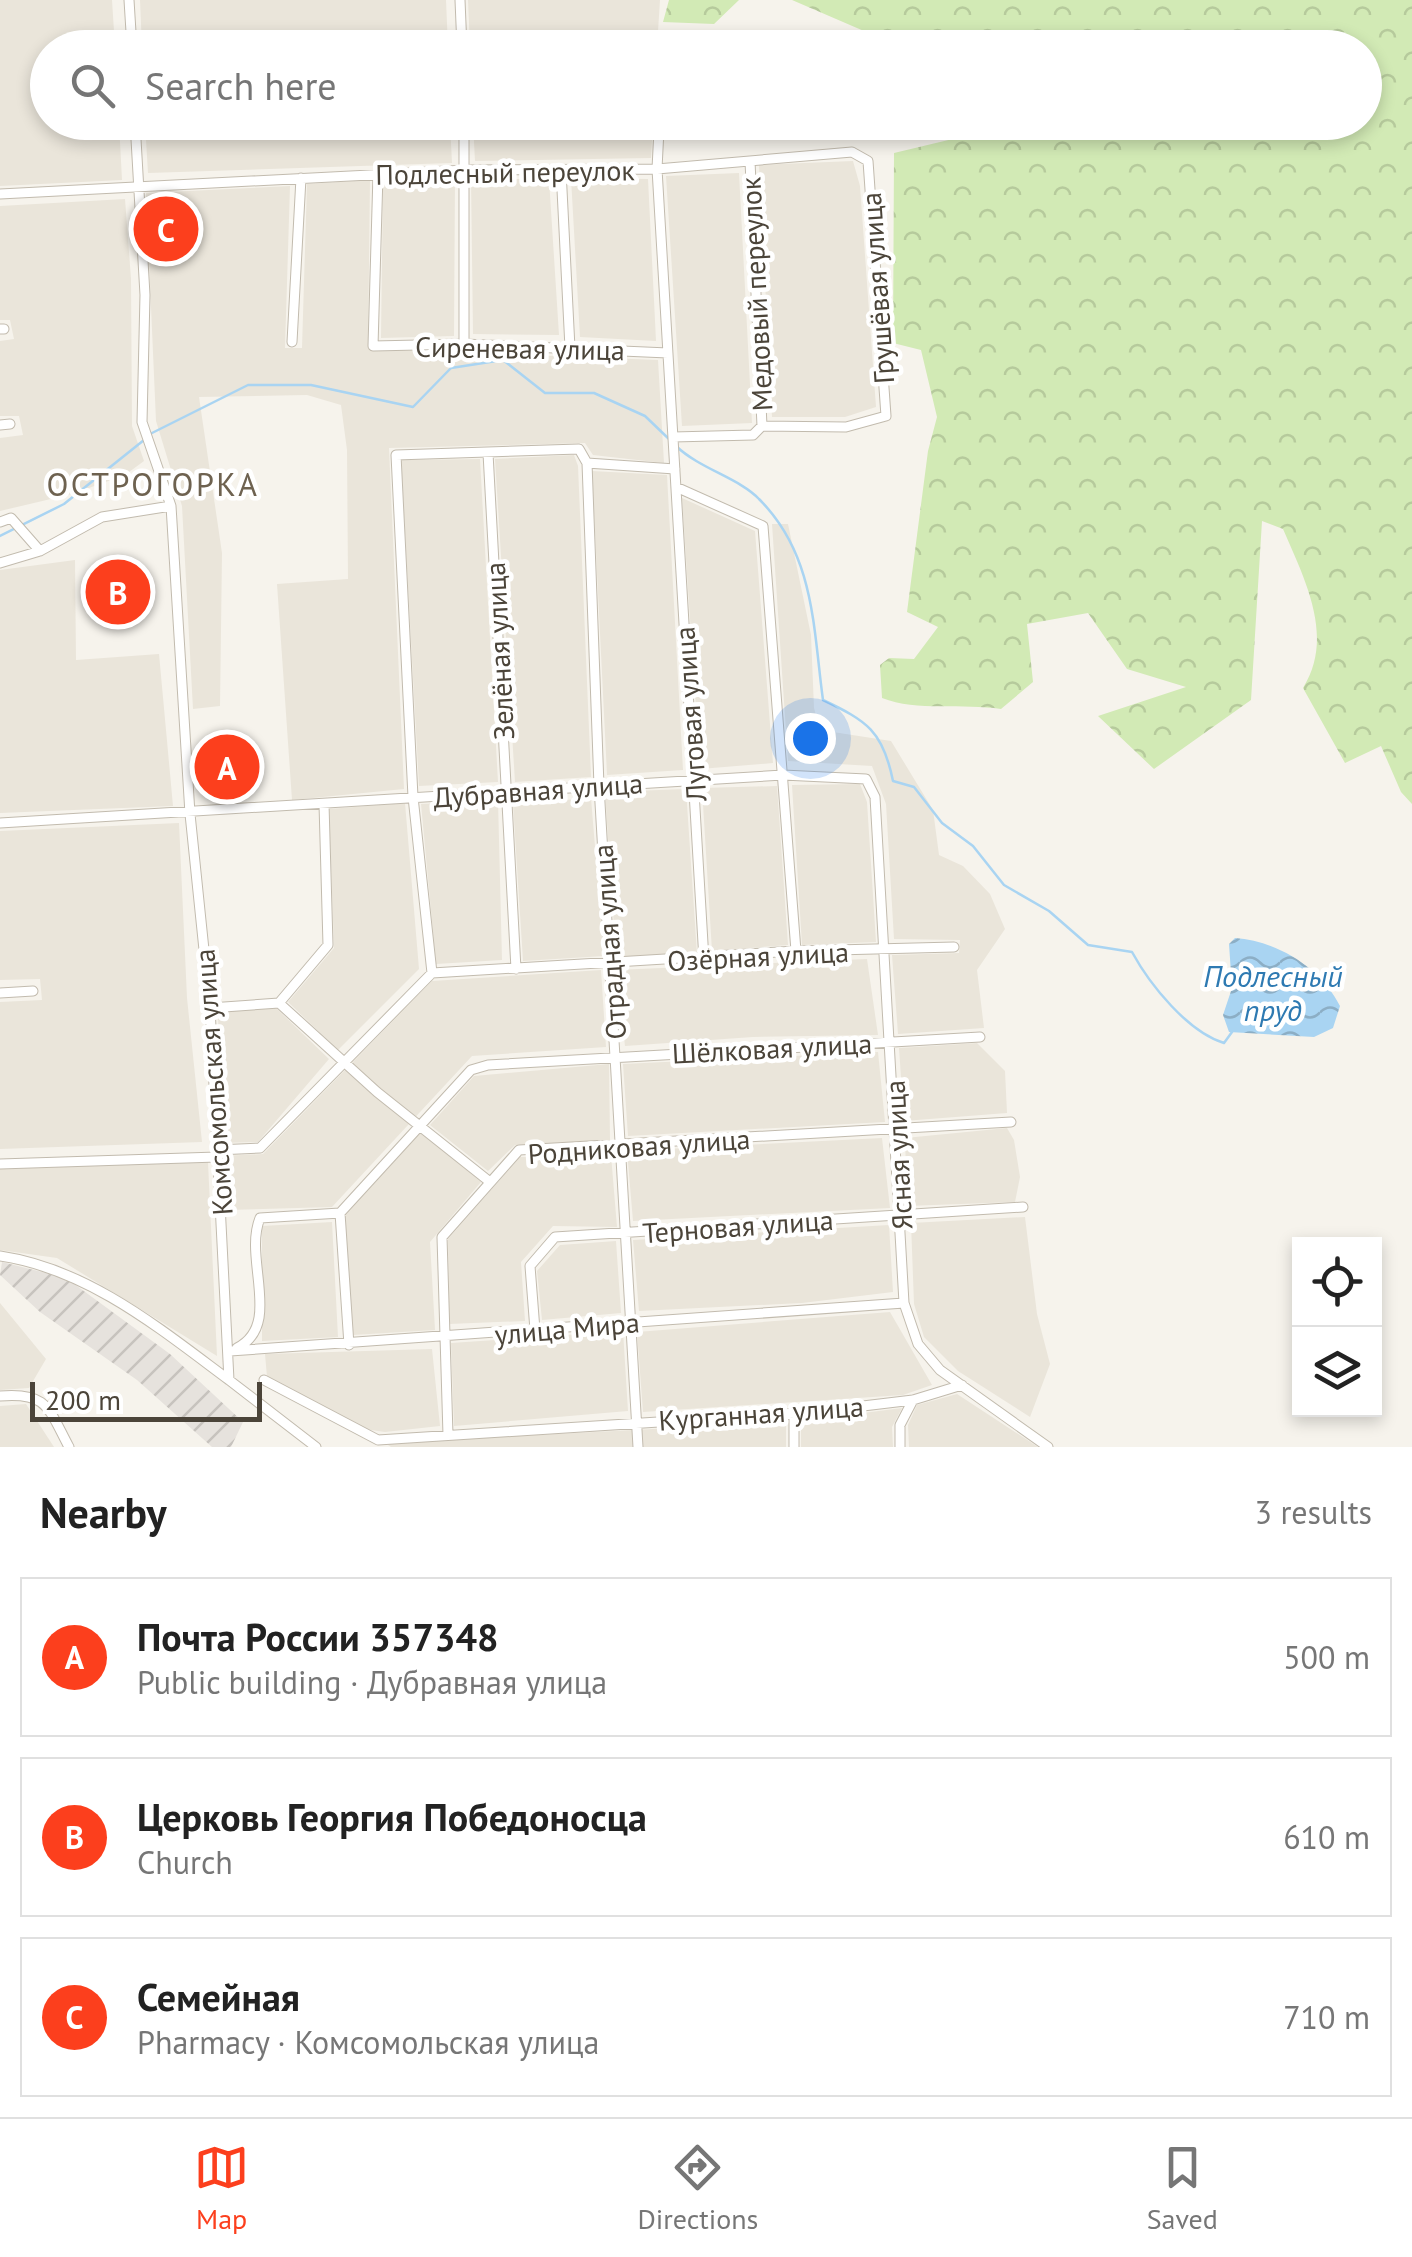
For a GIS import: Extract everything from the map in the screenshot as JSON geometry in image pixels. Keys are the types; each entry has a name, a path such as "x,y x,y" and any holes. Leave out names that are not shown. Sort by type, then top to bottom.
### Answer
{"street":[{"path":"129,0 131,30"},
{"path":"460,0 461,30"},
{"path":"136,140 139,187"},
{"path":"464,344 465,140"},
{"path":"658,140 673,437 752,435 762,426"},
{"name":"Подлесный переулок","path":"0,194 466,170 657,169 852,152 868,161"},
{"name":"Медовый переулок","path":"750,161 762,426"},
{"name":"Грушёвая улица","path":"762,426 846,427 886,416 868,161"},
{"path":"561,170 570,348"},
{"name":"Сиреневая улица","path":"378,174 373,346 464,344 668,352"},
{"path":"292,342 301,178"},
{"name":"Комсомольская улица","path":"139,187 145,296 142,422 172,506 190,814 210,1008 229,1380"},
{"name":"Луговая улица","path":"673,437 704,960"},
{"path":"0,1164 217,1154 260,1148 432,973 413,798 396,455 579,449 587,463 675,469"},
{"name":"Зелёная улица","path":"488,452 516,969"},
{"name":"Отрадная улица","path":"587,463 599,786 638,1447"},
{"path":"676,487 764,526 796,951"},
{"path":"0,563 40,551 102,517 172,506"},
{"path":"0,522 12,518 40,551"},
{"name":"Дубравная улица","path":"0,824 783,776 858,777 866,779 875,796"},
{"name":"Ясная улица","path":"875,796 904,1303 918,1344 940,1370 1048,1447"},
{"path":"279,1003 328,945 324,804"},
{"name":"Озёрная улица","path":"432,973 704,960 796,951 954,947"},
{"path":"0,992 33,991"},
{"path":"210,1008 279,1003 490,1182"},
{"name":"Шёлковая улица","path":"340,1213 471,1070 616,1057 980,1036"},
{"name":"Родниковая улица","path":"448,1435 442,1237 519,1150 897,1132 1011,1122"},
{"name":"Терновая улица","path":"535,1330 530,1266 555,1237 1023,1207"},
{"path":"230,1351 257,1333 260,1321 254,1254 260,1218 340,1213 349,1345"},
{"path":"0,1256 58,1268 90,1284 229,1380 316,1447"},
{"name":"улица Мира","path":"230,1351 904,1303"},
{"name":"Курганная улица","path":"264,1380 378,1440 794,1414 914,1400 962,1385"},
{"path":"0,1396 28,1394 44,1401 69,1447"},
{"name":"Курганная улица","path":"900,1447 900,1425 914,1400"},
{"path":"794,1414 794,1447"}],"shaded area":[{"path":"0,0 112,0 114,30 30,30 30,140 120,140 122,180 0,186"},
{"path":"140,0 446,0 447,30 141,30"},
{"path":"468,0 660,0 658,30 469,30"},
{"path":"146,140 451,140 452,163 148,173"},
{"path":"474,140 652,140 651,158 475,161"},
{"path":"853,161 860,186 876,407 845,417 772,417 759,165"},
{"path":"739,173 752,423 682,426 666,176"},
{"path":"455,178 454,336 381,338 383,181"},
{"path":"571,178 648,179 656,341 580,337"},
{"path":"471,179 549,179 559,335 473,334"},
{"path":"370,180 368,349 658,360 664,463 593,455 585,443 389,448 404,789 292,800 277,584 348,579 347,450 341,405 307,395 199,397 222,553 220,706 193,709 182,506 156,421 146,193 290,186 285,348 302,348 307,184"},
{"path":"125,199 131,279 132,426 144,461 125,475 72,494 0,511 0,438 23,435 19,416 0,416 0,341 14,339 10,320 0,320 0,206"},
{"path":"574,455 578,466 591,777 515,782 495,459"},
{"path":"480,459 498,782 419,786 401,460"},
{"path":"592,471 667,475 683,770 607,775"},
{"path":"682,498 755,531 773,763 700,769"},
{"path":"772,524 788,524 811,635 814,708 820,730 891,741 933,810 939,855 963,866 990,894 1005,929 977,970 984,1028 898,1034 892,955 959,953 960,940 894,939 886,804 872,766 788,761"},
{"path":"75,560 76,660 159,654 173,806 0,813 0,570"},
{"path":"860,784 867,802 876,942 802,945 792,785"},
{"path":"777,786 788,945 712,951 702,788"},
{"path":"686,789 697,954 616,957 605,792"},
{"path":"591,798 604,956 523,961 513,804"},
{"path":"498,800 502,960 436,964 421,804"},
{"path":"405,803 419,969 338,1050 288,1002 334,948 329,809"},
{"path":"179,823 187,998 202,1142 0,1149 0,1002 42,1000 40,979 0,980 0,831"},
{"path":"867,959 878,1035 753,1037 625,1046 616,970"},
{"path":"601,970 606,1047 472,1056 332,1207 226,1210 222,1156 263,1154 432,981"},
{"path":"275,1007 329,1059 258,1142 221,1143 218,1012"},
{"path":"977,1043 1005,1071 1007,1113 904,1121 899,1048"},
{"path":"878,1052 885,1122 628,1136 623,1064"},
{"path":"609,1064 610,1140 515,1145 488,1171 430,1125 474,1076"},
{"path":"1007,1128 1014,1140 1020,1177 1015,1202 907,1206 905,1138"},
{"path":"418,1129 481,1182 430,1242 435,1330 353,1335 345,1216"},
{"path":"882,1138 890,1208 633,1221 627,1151"},
{"path":"611,1155 617,1227 553,1226 521,1262 525,1321 449,1324 448,1239 520,1157"},
{"path":"208,1162 217,1356 57,1258 0,1250 0,1169"},
{"path":"1025,1217 1037,1314 1050,1364 1030,1417 958,1371 924,1337 914,1304 911,1223"},
{"path":"332,1222 338,1337 262,1341 262,1226"},
{"path":"889,1225 893,1292 802,1303 639,1311 633,1240"},
{"path":"616,1241 621,1313 542,1320 537,1271 560,1245"},
{"path":"2,1262 66,1278 170,1354 243,1422 231,1447 212,1447 137,1380 40,1312 0,1275"},
{"path":"0,1303 46,1359 29,1388 0,1390"},
{"path":"890,1312 932,1385 903,1395 643,1412 637,1332"},
{"path":"623,1331 628,1411 454,1426 451,1343"},
{"path":"432,1349 440,1426 385,1432 364,1429 267,1377 265,1354"},
{"path":"957,1394 1038,1447 909,1447 908,1425 917,1405"},
{"path":"26,1404 54,1447 0,1447 0,1406"},
{"path":"902,1408 892,1427 893,1447 801,1447 801,1421"},
{"path":"786,1422 786,1447 391,1447 385,1443"}],"green space":[{"path":"669,0 739,0 714,24 663,22"},
{"path":"792,0 1412,0 1412,804 1401,792 1381,746 1345,763 1303,688 1316,649 1313,608 1283,529 1262,521 1251,700 1154,769 1098,716 1186,687 1127,669 1088,613 1027,624 1033,682 1001,709 910,705 882,698 880,665 889,658 914,659 938,627 907,612 928,451 937,417 921,350 893,343 894,153 948,140 1382,140 1382,30 862,30"}],"water":[{"name":"Подлесный пруд","path":"1235,938 1282,951 1322,980 1340,1006 1333,1028 1314,1037 1229,1032 1223,1015 1232,988 1229,944"}],"waterway":[{"path":"150,434 248,385 311,385 413,407 451,368 503,360 545,393 594,393 645,416 670,440"},
{"path":"0,536 64,504 144,440"},
{"path":"676,446 751,492 777,521 791,544 808,593 823,700 871,730 884,750 893,781 914,787 942,823 973,846 1004,885 1049,911 1088,945 1132,952 1149,979 1197,1029 1224,1043 1232,1032"}],"place":[{"name":"Семейная","path":"166,229"},
{"name":"Церковь Георгия Победоносца","path":"118,592"},
{"name":"Почта России 357348","path":"227,767"}],"district":[{"name":"ОСТРОГОРКА","path":"153,484"}]}
